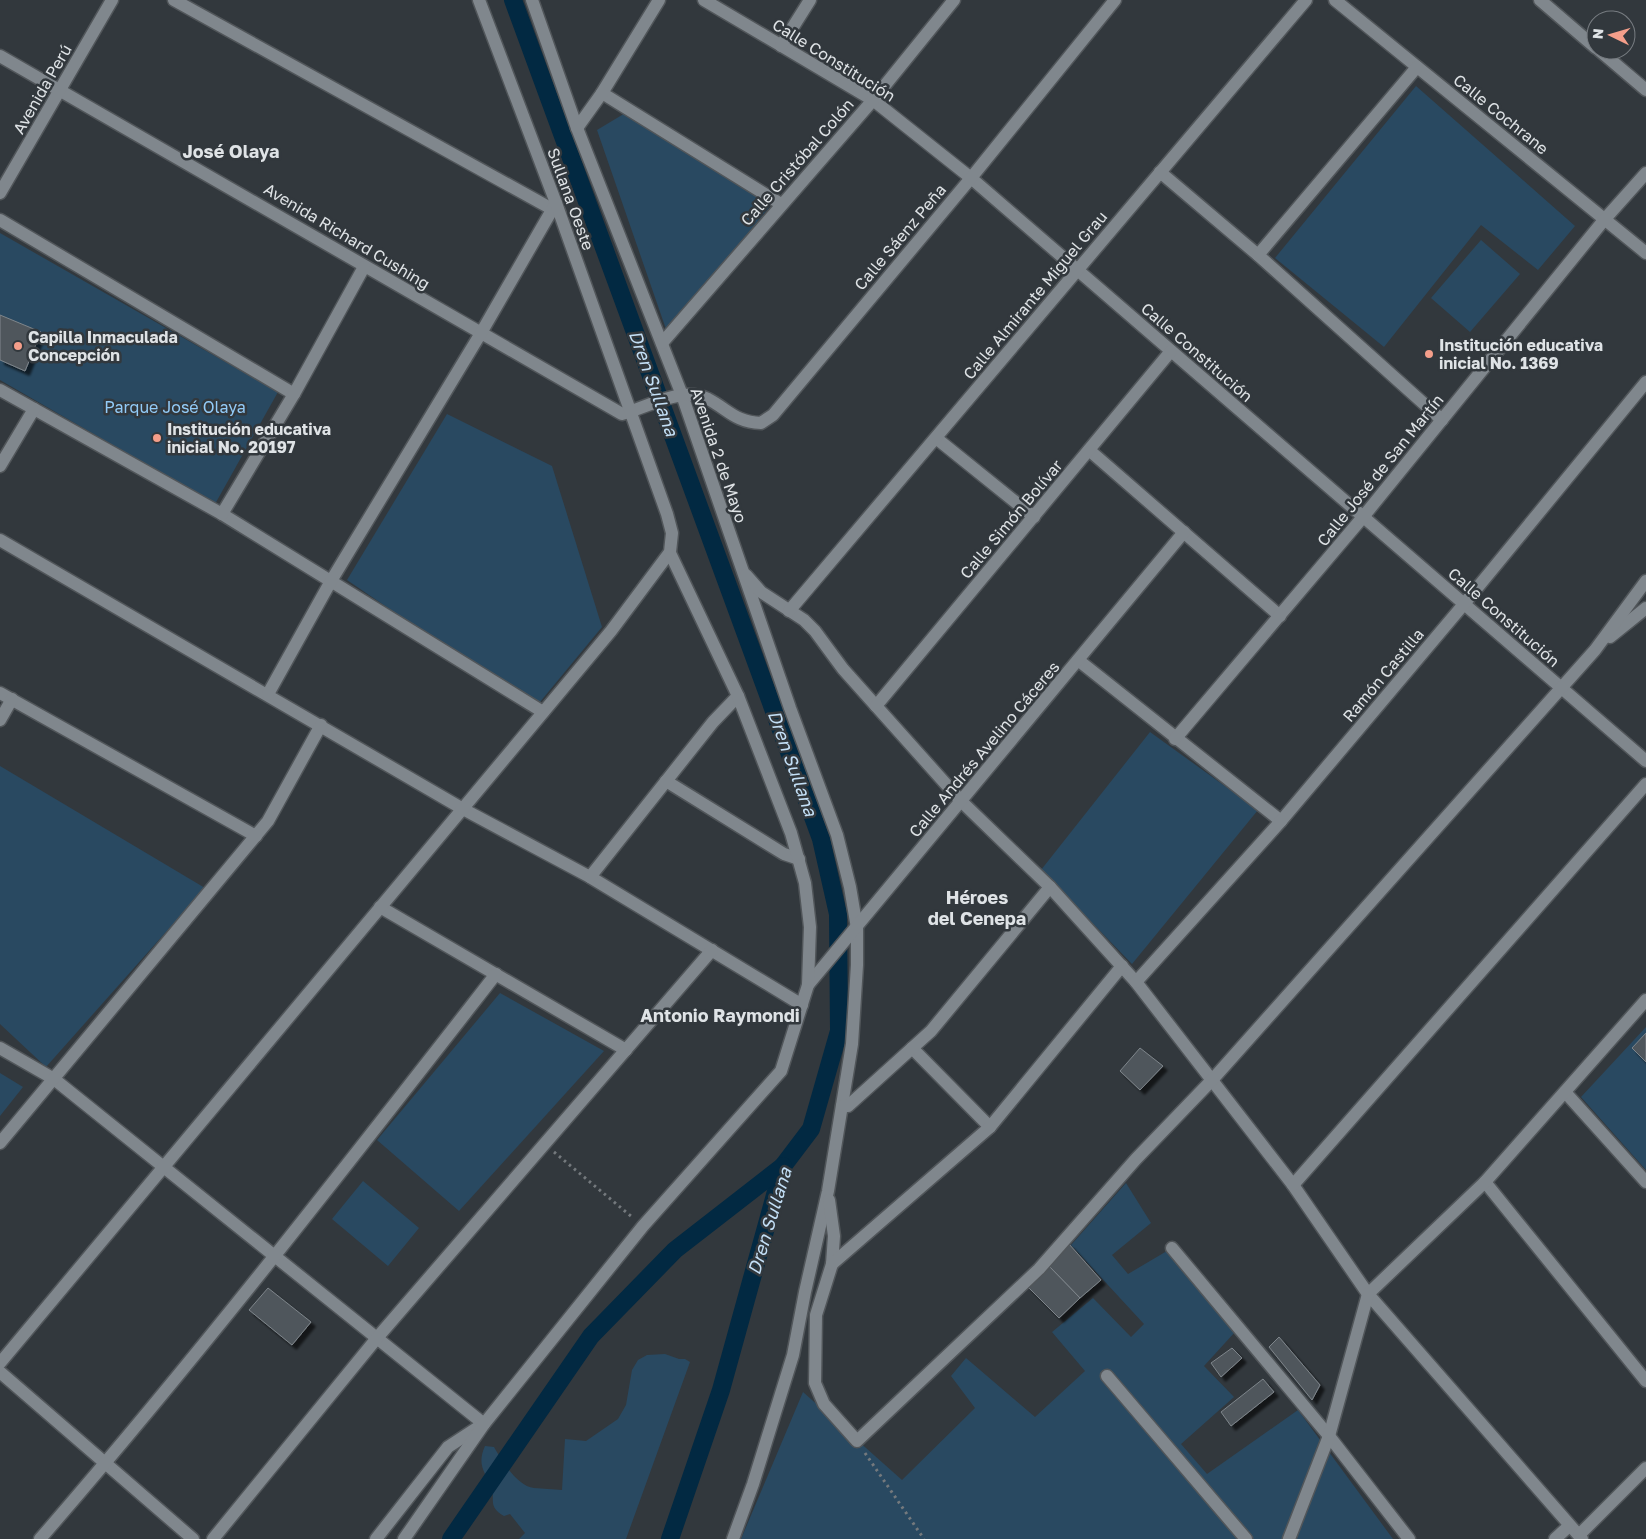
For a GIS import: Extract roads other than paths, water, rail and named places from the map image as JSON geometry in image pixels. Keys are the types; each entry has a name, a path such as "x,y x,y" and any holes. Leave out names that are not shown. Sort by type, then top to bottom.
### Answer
{"street":[{"name":"Avenida Perú","path":"0,193 112,0"},
{"path":"174,0 554,206 481,334 331,581 268,694"},
{"name":"Sullana Oeste","path":"479,0 554,206 634,410 672,533 670,553"},
{"name":"Avenida 2 de Mayo","path":"532,0 577,128 662,343 678,396 837,835 848,879 857,965 852,1044 828,1192"},
{"path":"577,128 602,93 659,0"},
{"name":"Calle Constitución","path":"704,0 873,100 971,178 1646,761"},
{"path":"782,46 810,0"},
{"name":"Calle Cristóbal Colón","path":"662,343 873,100 954,0"},
{"name":"Calle Sáenz Peña","path":"678,396 707,399 736,419 748,422 761,423 773,414 971,178 1115,0"},
{"name":"Calle Almirante Miguel Grau","path":"789,611 1306,0"},
{"name":"Calle Cochrane","path":"1335,0 1646,253"},
{"path":"1540,0 1586,40"},
{"name":"Avenida Richard Cushing","path":"0,56 622,414 634,410"},
{"path":"1610,60 1646,90"},
{"path":"1258,255 1417,67"},
{"path":"602,93 781,204"},
{"path":"1160,172 1258,255 1442,420"},
{"name":"Calle José de San Martín","path":"1175,739 1363,517 1604,220 1646,173"},
{"path":"0,220 294,394"},
{"path":"222,514 294,394 364,267"},
{"name":"Calle Simón Bolívar","path":"876,706 1171,351"},
{"name":"Ramón Castilla","path":"1136,982 1281,821 1464,604 1646,382"},
{"path":"0,390 222,514 543,712"},
{"path":"634,410 678,396"},
{"path":"0,466 34,409"},
{"path":"936,438 1034,517"},
{"path":"1089,450 1280,616"},
{"name":"Calle Andrés Avelino Cáceres","path":"808,985 1184,532"},
{"path":"0,540 463,809 590,877 802,1005"},
{"path":"0,1363 611,632 670,553 738,696 799,859 810,927 808,985 781,1071 643,1226 484,1424 404,1539"},
{"path":"742,570 761,592 804,620 816,631 831,654 961,801 1050,887 1136,982 1294,1185 1368,1294 1577,1533"},
{"path":"828,1192 834,1236 832,1264 816,1315 815,1383 824,1404 857,1441 1039,1269 1142,1152 1213,1079 1595,650 1646,581"},
{"path":"1595,650 1646,608"},
{"path":"1078,660 1175,739 1281,821"},
{"path":"0,693 256,836"},
{"path":"590,877 713,722 738,696"},
{"path":"0,720 12,699"},
{"path":"0,1143 268,821 321,725"},
{"path":"666,781 784,854 799,859"},
{"path":"1294,1185 1646,784"},
{"path":"842,1106 848,1106 931,1031 1050,887"},
{"path":"380,907 626,1050"},
{"path":"213,1539 377,1338 712,950"},
{"path":"832,1264 990,1127 1122,966"},
{"path":"40,1539 105,1464 275,1257 496,974"},
{"path":"1289,1539 1329,1436 1368,1294 1485,1182 1646,1000"},
{"path":"0,1048 54,1079 162,1168 484,1424"},
{"path":"912,1048 990,1127"},
{"path":"1565,1092 1646,1182"},
{"path":"1485,1182 1646,1381"},
{"path":"733,1539 753,1484 793,1355 828,1192"},
{"path":"1172,1248 1329,1436 1410,1539"},
{"path":"0,1372 193,1539"},
{"path":"1107,1376 1246,1539"},
{"path":"376,1539 448,1447 484,1424"},
{"path":"1555,1539 1577,1533 1646,1468"}],"waterway":[{"name":"Dren Sullana","path":"513,0 821,839 838,914 839,1031 811,1129 783,1166 721,1390 670,1539"},
{"path":"451,1539 591,1336 675,1250 783,1166"}],"place":[{"name":"Capilla Inmaculada Concepción","path":"18,346"},
{"name":"Institución educativa inicial No. 1369","path":"1429,354"},
{"name":"Institución educativa inicial No. 20197","path":"157,438"}],"district":[{"name":"José Olaya","path":"231,151"},
{"name":"Héroes del Cenepa","path":"977,908"},
{"name":"Antonio Raymondi","path":"720,1015"}],"park label":[{"name":"Parque José Olaya","path":"175,407"}]}
